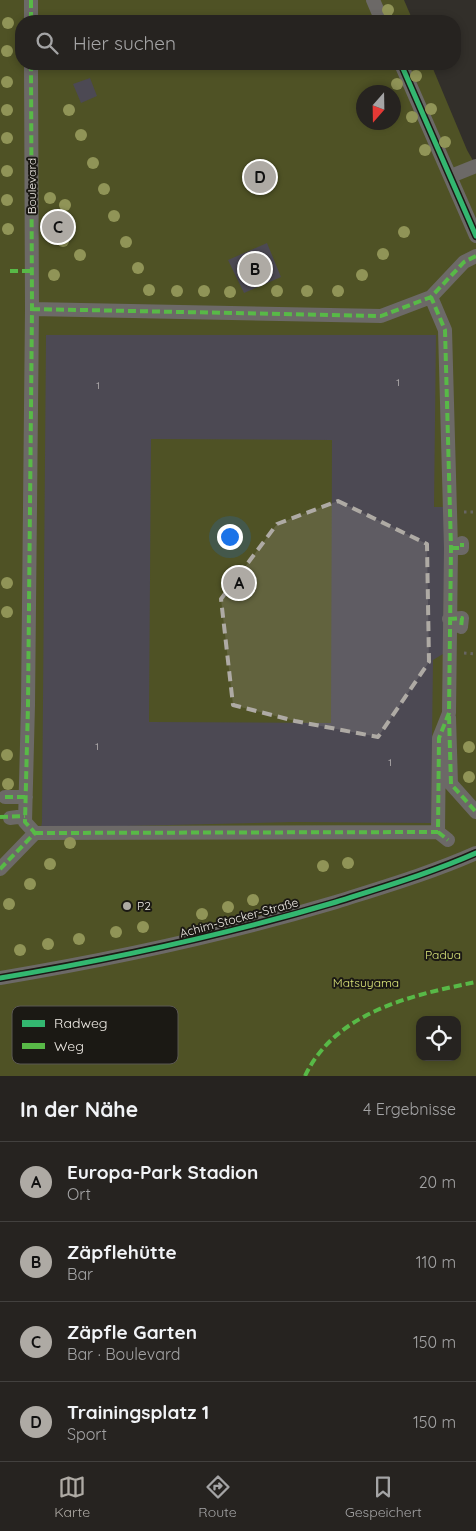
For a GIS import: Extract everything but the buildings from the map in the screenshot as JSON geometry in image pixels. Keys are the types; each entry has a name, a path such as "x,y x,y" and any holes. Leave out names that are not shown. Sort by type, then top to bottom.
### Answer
{"street":[{"path":"31,0 31,15"},
{"path":"373,0 379,15"},
{"name":"Boulevard","path":"25,816 32,309 31,70"},
{"path":"404,70 476,236"},
{"path":"451,176 476,166"},
{"path":"32,309 381,316 432,296 464,262 476,256"},
{"path":"432,296 445,330 457,546 449,619 451,784 476,812"},
{"path":"449,619 462,618 461,627"},
{"path":"0,869 35,833 443,836 439,738 449,713"},
{"path":"5,797 26,797"},
{"path":"10,818 25,816 25,822 35,833"},
{"name":"Achim-Stocker-Straße","path":"0,978 146,952 260,923 381,888 476,854"}],"path":[{"path":"464,518 464,512 476,512"},
{"path":"460,653 476,654"}],"highlighted area":[{"path":"338,501 427,544 429,662 378,737 295,721 233,705 221,599 277,524"}],"green space":[{"path":"0,0 404,0 410,15 15,15 15,70 434,70 467,150 476,166 476,1076 0,1076"}],"marked path":[{"path":"31,0 31,15"},
{"path":"0,869 35,833 25,822 32,309 31,70"},
{"path":"32,309 381,316 431,297 464,262 476,256"},
{"path":"10,271 32,271"},
{"path":"35,833 438,832 439,738 449,713 451,548 445,330 431,297"},
{"path":"451,548 462,548 462,543"},
{"path":"449,619 462,618 461,627"},
{"path":"449,716 451,784 476,812"},
{"path":"5,797 26,797"},
{"path":"0,817 25,816"},
{"path":"438,832 448,840"},
{"path":"305,1076 319,1054 336,1036 356,1021 402,1000 476,982"}],"cycle path":[{"path":"404,70 476,236"},
{"path":"0,978 85,963 253,925 389,885 476,853"}],"place":[{"name":"Trainingsplatz 1","path":"260,177"},
{"name":"Zäpfle Garten","path":"58,227"},
{"name":"Zäpflehütte","path":"255,269"},
{"name":"Europa-Park Stadion","path":"239,583"},
{"name":"P2","path":"127,906"}],"park label":[{"name":"Padua","path":"443,955"},
{"name":"Matsuyama","path":"366,983"}]}
